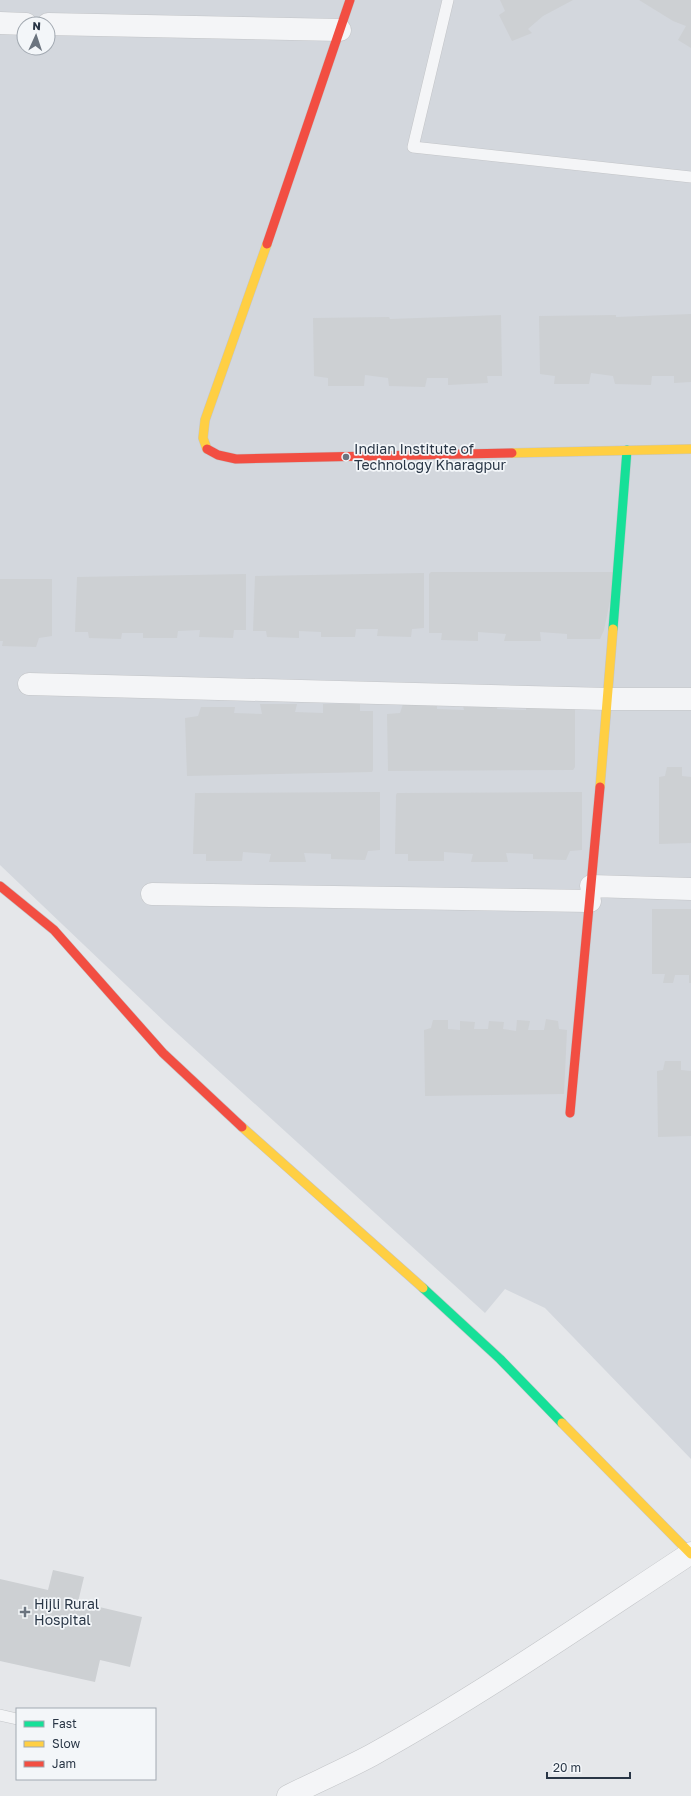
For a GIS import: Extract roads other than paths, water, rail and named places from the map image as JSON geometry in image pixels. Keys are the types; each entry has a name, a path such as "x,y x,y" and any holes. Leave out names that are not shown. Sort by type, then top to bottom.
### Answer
{"street":[{"path":"350,0 318,101 257,269 205,420 202,434 204,446 215,455 236,459 691,449"},
{"path":"0,24 16,24"},
{"path":"56,24 340,30"},
{"path":"570,1113 608,699 627,450"},
{"path":"30,684 608,699 691,699"},
{"path":"0,886 54,930 163,1053 190,1080 443,1305 500,1359 691,1553 464,1700 370,1755 288,1796"},
{"path":"152,894 590,894 691,889"}],"lane":[{"path":"448,0 413,146 691,177"},
{"path":"0,1715 16,1719"}],"place":[{"name":"Indian Institute of Technology Kharagpur","path":"346,457"},
{"name":"Hijli Rural Hospital","path":"25,1612"}]}
